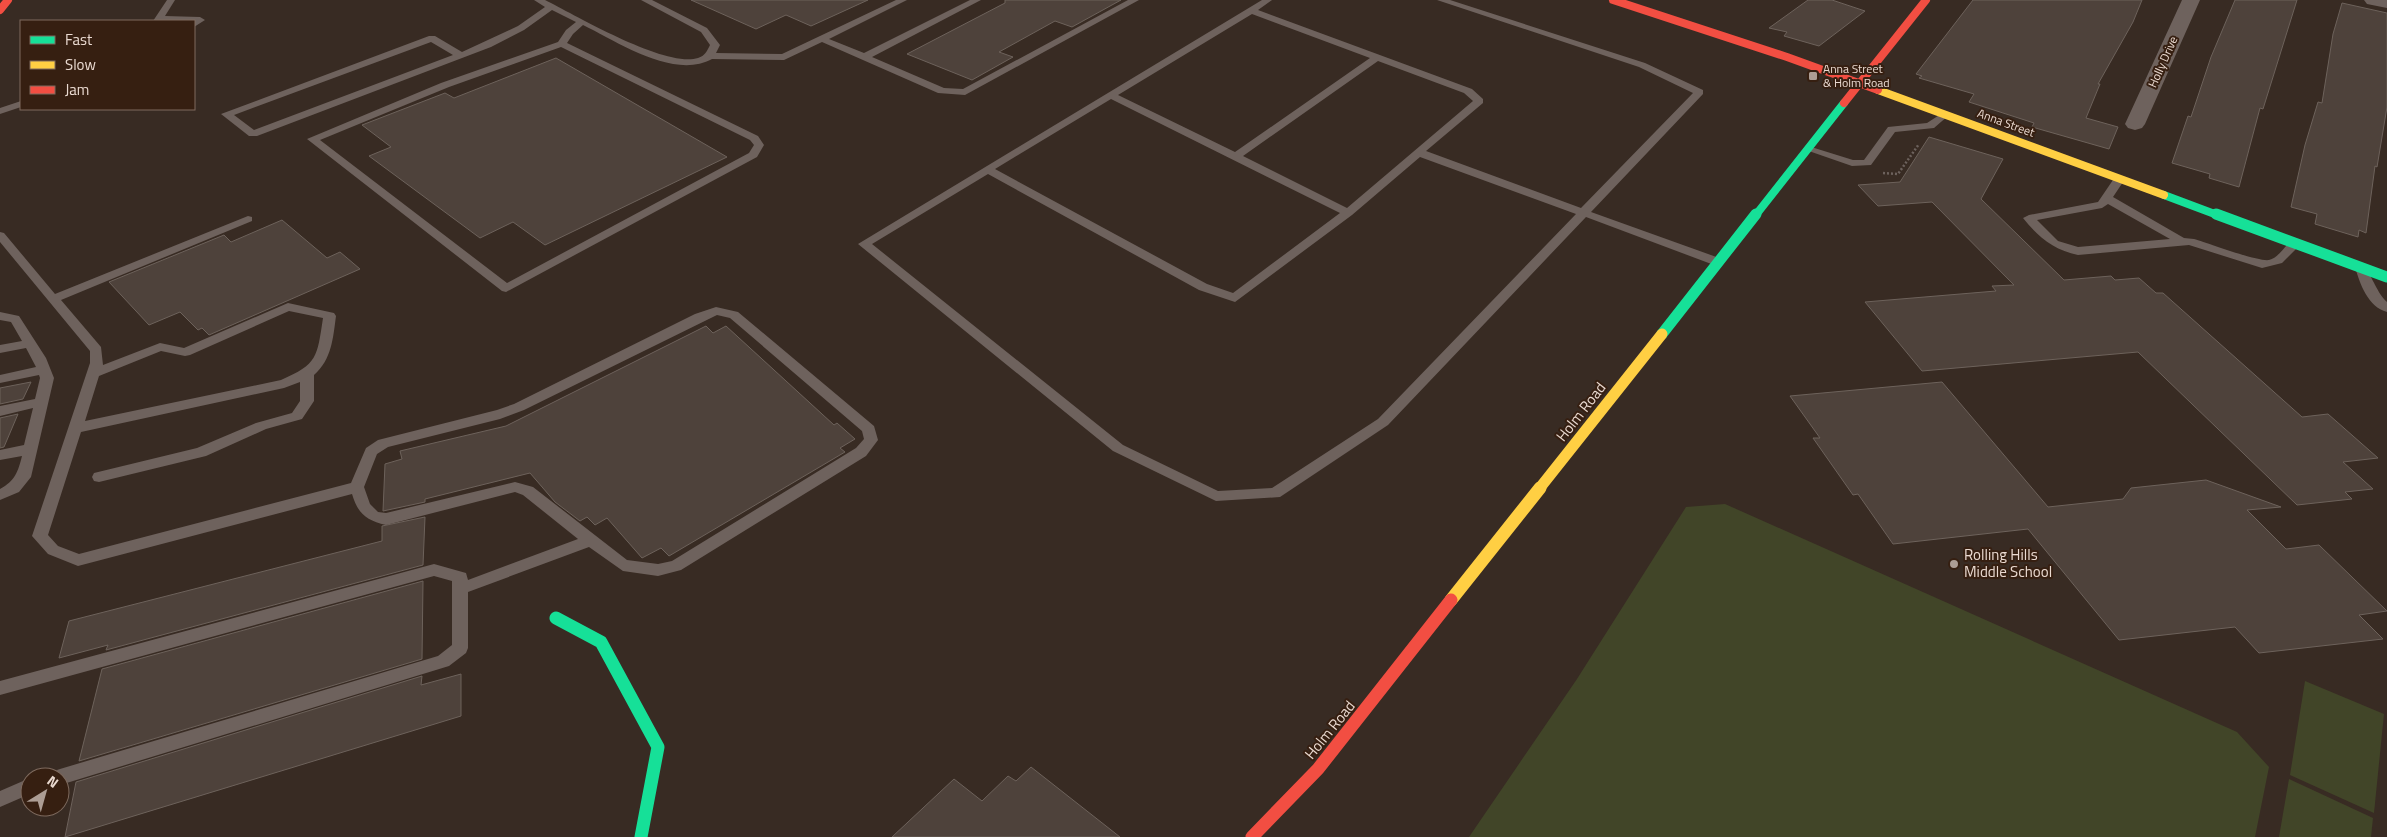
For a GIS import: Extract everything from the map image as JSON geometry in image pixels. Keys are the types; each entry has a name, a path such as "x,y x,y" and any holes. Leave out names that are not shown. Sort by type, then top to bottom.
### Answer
{"street":[{"path":"0,10 8,0"},
{"name":"Anna Street","path":"1613,0 1729,37 1859,83 2387,277"},
{"name":"Holm Road","path":"1252,837 1318,769 1926,0"},
{"name":"Holly Drive","path":"2135,124 2191,0"},
{"path":"2373,0 2387,3"},
{"path":"556,618 601,642 658,747 641,837"}],"lane":[{"path":"158,20 171,0"},
{"path":"538,0 658,58 684,63 701,61 710,56 784,57 903,0"},
{"path":"645,0 704,30 715,45 710,56"},
{"path":"866,56 977,0"},
{"path":"822,39 866,56 942,91 965,92 1135,0"},
{"path":"1268,0 864,244 1118,448 1216,496 1274,493 1383,422 1699,92 1642,65 1441,0"},
{"path":"460,55 432,38 226,114 253,134 500,40 536,20 551,6"},
{"path":"987,169 1203,287 1235,298 1348,213 1479,101 1468,91 1250,10"},
{"path":"158,20 195,20"},
{"path":"562,44 754,138 759,145 758,150 753,155 506,288 312,139 445,85 562,44 570,32 582,21"},
{"path":"1235,157 1377,57"},
{"path":"1111,95 1348,213"},
{"path":"0,111 20,104"},
{"path":"1808,149 1852,163 1867,163 1892,129 1930,126 1944,115"},
{"path":"1418,152 1718,262"},
{"path":"2119,179 2102,205 2094,208 2037,215 2029,218 2054,243 2078,251 2180,240 2208,245 2262,264 2273,264 2280,261 2296,243"},
{"path":"2107,199 2180,240"},
{"path":"53,300 248,219"},
{"path":"0,235 96,350 97,363 94,373 40,536 53,550 78,560 357,487"},
{"path":"2361,267 2367,287 2378,302 2387,308"},
{"path":"76,428 284,384 307,374 322,359 330,316 288,307 185,352 160,347 94,373"},
{"path":"716,312 734,315 869,429 871,440 861,452 676,566 658,570 623,565 528,490 515,487 386,519 373,516 363,507 357,487 371,451 383,443 500,414 519,407 699,317 716,312"},
{"path":"0,316 15,319 30,343 47,378 24,476 14,488 0,495"},
{"path":"0,349 30,343"},
{"path":"0,379 44,370"},
{"path":"99,477 201,452 261,426 297,416 307,400 307,374"},
{"path":"0,411 42,402"},
{"path":"0,455 31,449"},
{"path":"460,589 590,540"},
{"path":"0,688 434,570 460,577 460,648 443,661 70,774"},
{"path":"0,799 20,790"}],"green space":[{"path":"1725,504 2237,732 2269,767 2255,837 1469,837 1577,679 1686,507"},
{"path":"2305,681 2384,714 2374,813 2290,775"},
{"path":"2289,779 2373,818 2371,837 2279,837"}],"building":[{"path":"691,0 868,0 811,26 786,15 756,29"},
{"path":"1005,0 1121,0 1072,27 1055,21 999,52 1013,57 972,80 907,54 1005,3"},
{"path":"1808,0 1832,0 1865,11 1819,46 1784,36 1787,32 1769,28"},
{"path":"1973,0 2142,0 2133,22 2098,84 2100,84 2086,118 2118,127 2109,149 2032,127 2034,123 1969,102 1974,94 1919,78 1922,76 1916,74"},
{"path":"2235,0 2297,0 2263,109 2260,108 2239,187 2209,178 2210,174 2172,163 2188,116 2191,117 2211,57"},
{"path":"2342,3 2387,13 2387,107 2377,167 2375,166 2366,233 2359,230 2358,237 2315,224 2317,214 2291,207 2305,145 2318,102 2322,103 2333,34"},
{"path":"556,58 727,157 545,245 513,222 480,238 369,156 391,147 362,125 445,93 454,98"},
{"path":"1929,137 2003,159 1981,199 2064,280 2111,276 2115,280 2139,278 2156,293 2163,293 2302,417 2328,414 2378,458 2343,462 2373,489 2345,492 2352,499 2297,505 2138,352 1922,371 1865,302 1996,291 1992,286 2014,285 1932,202 1878,206 1858,185 1900,182"},
{"path":"282,220 327,258 340,252 360,269 209,335 202,328 198,330 180,312 149,325 109,282 224,235 231,242"},
{"path":"706,326 713,333 726,326 834,425 837,423 855,439 840,448 845,452 669,556 661,548 642,558 607,518 595,525 587,517 580,521 555,502 530,473 425,499 425,502 383,511 385,464 402,459 400,451 506,426"},
{"path":"31,382 23,399 0,404 0,388"},
{"path":"1942,382 2048,507 2123,499 2131,488 2206,480 2281,507 2247,510 2286,549 2319,545 2387,611 2359,615 2383,639 2259,653 2235,627 2119,640 2028,529 1893,544 1858,494 1853,495 1813,438 1820,438 1790,396"},
{"path":"18,414 4,447 0,448 0,418"},
{"path":"425,517 423,565 106,650 108,645 59,658 69,621 382,541 382,526"},
{"path":"423,581 422,659 79,761 102,669"},
{"path":"461,674 461,716 65,837 76,782 422,676 421,685"},
{"path":"1031,767 1120,837 892,837 954,779 982,801 1008,776 1016,781"}],"traffic: fast":[{"path":"1662,334 1844,103"},
{"path":"2164,195 2387,277"},
{"path":"556,618 601,642 658,747 641,837"}],"traffic: slow":[{"path":"1878,90 2164,195"},
{"path":"1451,600 1662,334"}],"traffic: jam":[{"path":"0,10 8,0"},
{"path":"1613,0 1787,57 1878,90"},
{"path":"1844,103 1926,0"},
{"path":"1252,837 1318,769 1451,600"}],"place":[{"name":"Anna Street & Holm Road","path":"1813,76"},
{"name":"Rolling Hills Middle School","path":"1954,564"}]}
